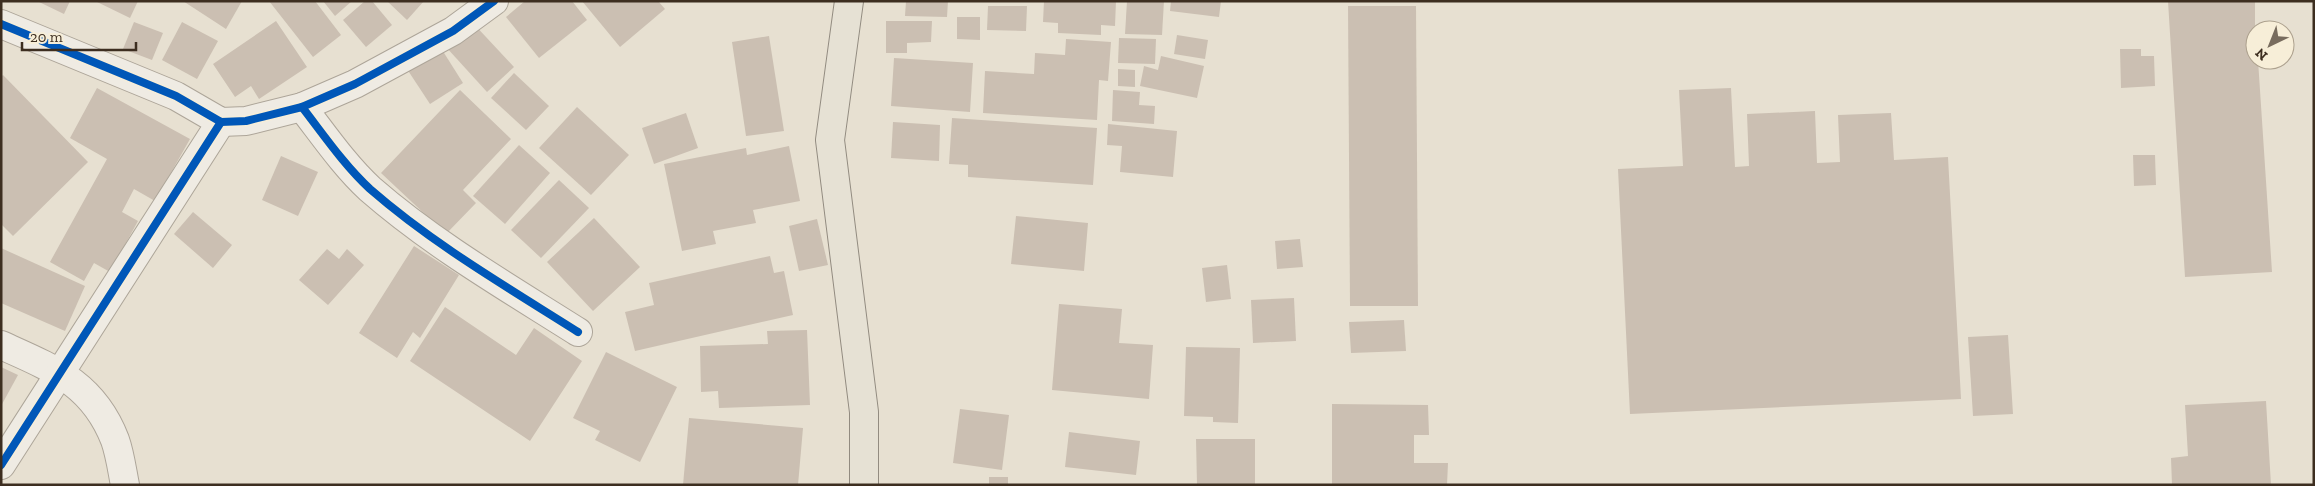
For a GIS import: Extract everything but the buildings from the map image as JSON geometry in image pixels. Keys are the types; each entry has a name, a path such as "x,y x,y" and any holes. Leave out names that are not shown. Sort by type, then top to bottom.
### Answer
{"main road":[{"path":"849,1 830,140 864,412 864,485"}],"street":[{"path":"1,24 176,96 221,122 246,121 302,107 355,84 452,31 494,1"},
{"path":"302,107 340,155 370,188 454,253 578,332"},
{"path":"1,465 221,122"},
{"path":"1,345 60,371 92,399 114,440 125,485"}],"cycle path":[{"path":"1,24 176,96 221,122 246,121 302,107 355,84 453,31 494,1"},
{"path":"302,107 351,170 394,209 445,247 578,332"},
{"path":"1,465 221,122"}]}
